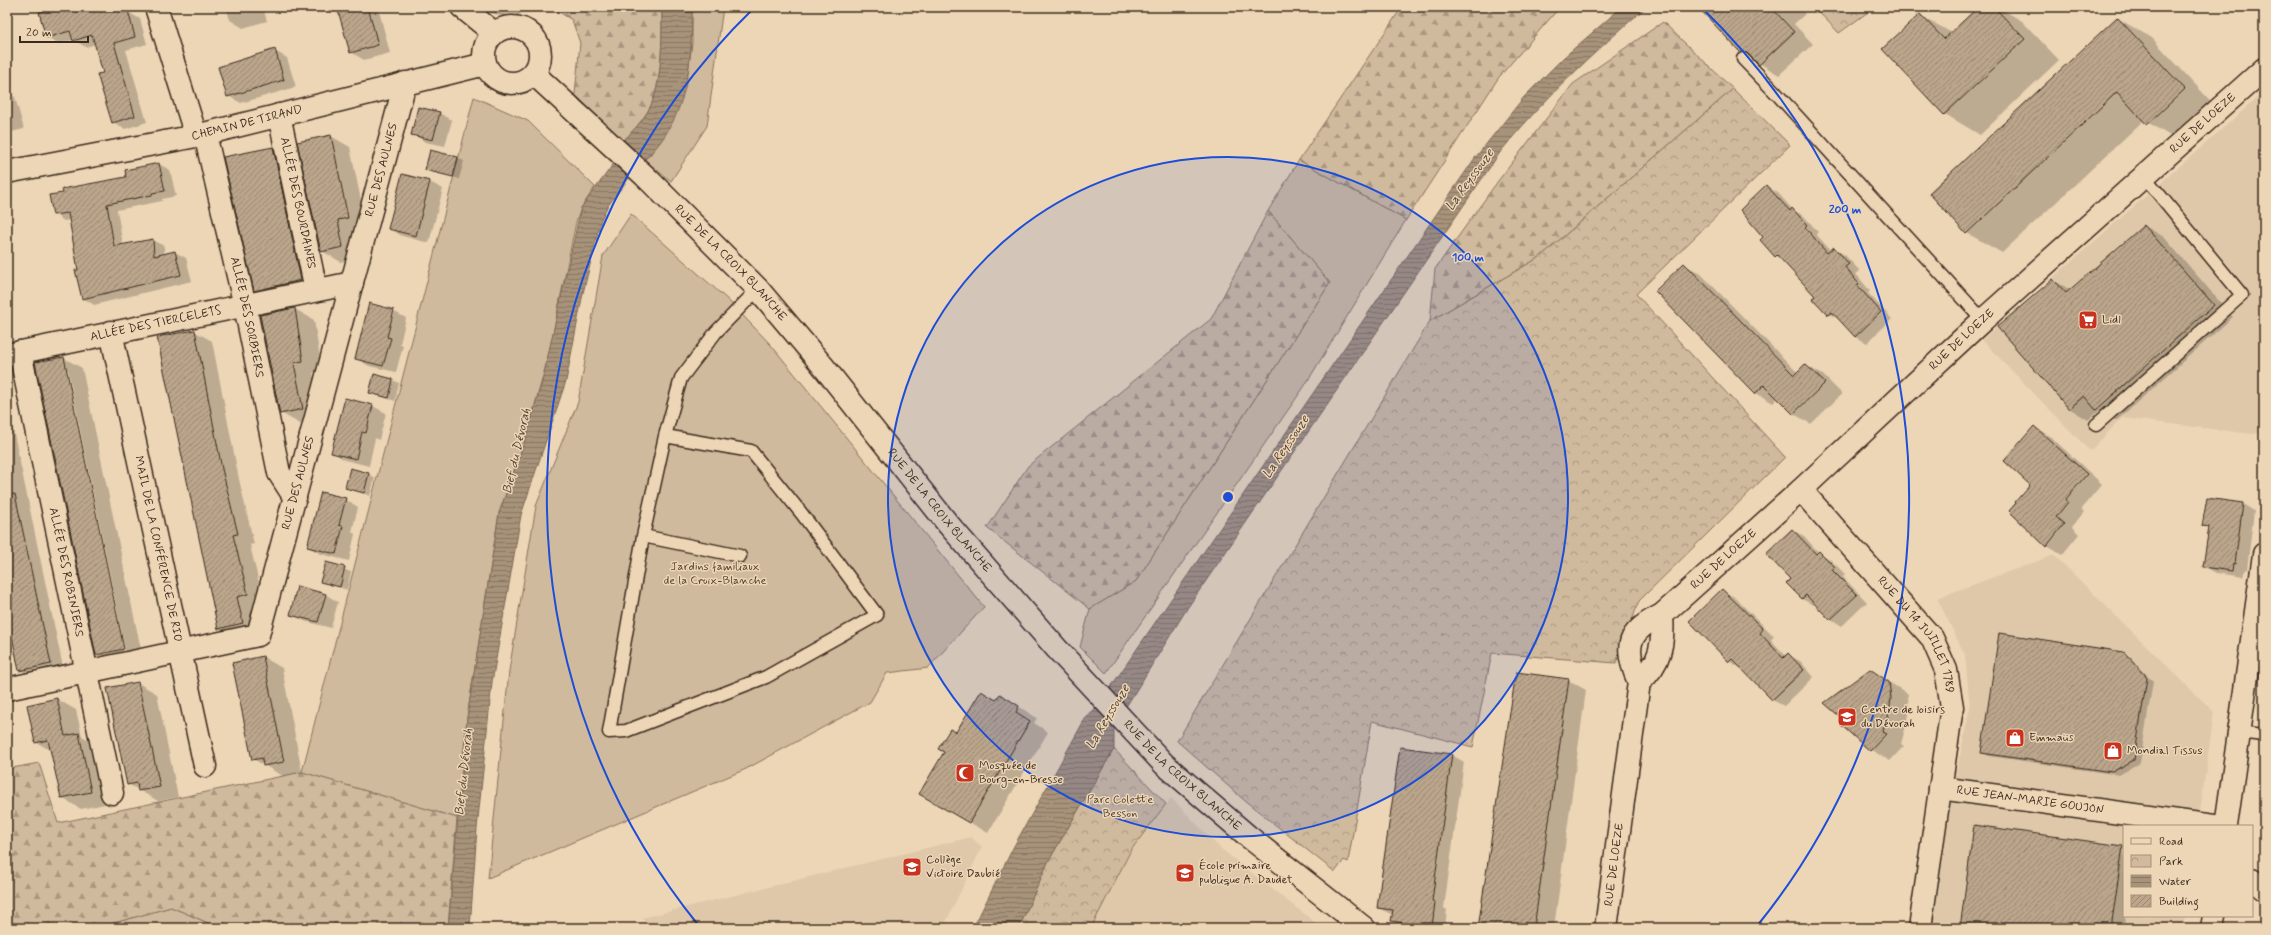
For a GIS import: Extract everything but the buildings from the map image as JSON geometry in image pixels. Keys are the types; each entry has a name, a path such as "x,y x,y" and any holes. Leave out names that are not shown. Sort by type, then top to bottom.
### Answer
{"street":[{"name":"ALLÉE DES SORBIERS","path":"156,7 201,135 245,306 279,473 295,498"},
{"path":"462,7 494,33"},
{"path":"512,26 522,28 536,38 540,48 541,58 534,74 526,80 507,83 498,80 490,73 485,64 484,50 487,40 494,33 502,28 512,26"},
{"name":"CHEMIN DE TIRAND","path":"7,172 201,135 485,64"},
{"name":"RUE DE LOEZE","path":"1606,928 1639,682 1630,664 1630,646 1635,632 1645,623 1662,615 1801,490 1983,320 2264,69"},
{"name":"RUE DE LA CROIX BLANCHE","path":"534,74 645,176 758,289 823,366 948,524 1057,649 1136,736 1164,764 1249,837 1364,928"},
{"name":"RUE DES AULNES","path":"7,690 258,635 405,83"},
{"name":"ALLÉE DES BOURDAINES","path":"279,115 316,290"},
{"name":"ALLÉE DES TIERCELETS","path":"13,353 352,283"},
{"name":"MAIL DE LA CONFÉRENCE DE RIO","path":"111,332 205,766"},
{"name":"ALLÉE DES ROBINIERS","path":"13,353 87,672 112,793"},
{"name":"RUE DU 14 JUILLET 1789","path":"1801,490 1932,638 1946,670 1952,708 1920,928"},
{"path":"2226,825 2264,554"},
{"path":"1639,682 1657,662 1661,651 1664,634 1662,615"},
{"name":"RUE JEAN-MARIE GOUJON","path":"1940,788 2207,825"},
{"path":"2253,881 2264,890"},
{"path":"2212,928 2214,917"}],"lane":[{"path":"1743,59 1776,93 1983,320"},
{"path":"2096,425 2242,295 2144,176"},
{"path":"665,436 751,451 802,514 877,615 766,677 626,731 609,732 643,536 665,436 682,378 716,332 758,289"},
{"path":"643,536 740,556"},
{"path":"2239,732 2264,735"}],"shaded area":[{"path":"2264,92 2264,432 2252,434 2122,418 2090,451 1982,340"},
{"path":"2054,555 2214,712 2198,825 2123,825 2123,917 2185,917 2183,928 1923,928 1970,708 1965,655 1937,598"},
{"name":"École primaire publique A. Daudet","path":"1171,798 1220,848 1322,928 1091,928 1131,850"},
{"name":"Collège Victoire Daubié","path":"971,837 982,847 943,928 650,928 642,918"}],"green space":[{"path":"485,7 528,7 513,18 491,12"},
{"path":"551,7 662,7 661,61 657,88 648,111 636,128 622,142 575,94 580,43 572,20"},
{"path":"692,7 723,7 707,126 671,181 644,160 651,154 688,74 692,43"},
{"path":"1402,7 1560,7 1499,77 1406,220 1299,160"},
{"path":"1814,7 1875,7 1839,33"},
{"path":"1663,22 1733,89 1540,257 1430,321 1435,269 1498,181 1573,84"},
{"path":"1733,89 1790,145 1636,294 1785,457 1639,601 1616,663 1492,653 1473,747 1372,721 1348,862 1344,860 1335,872 1244,800 1177,741 1430,321 1540,257"},
{"path":"474,97 528,121 595,187 581,208 576,222 548,358 525,440 499,513 467,718 457,818 302,772"},
{"path":"1299,160 1406,220 1304,387 1106,673 1080,647 1090,609 1136,581 1330,283 1268,211"},
{"path":"1268,211 1330,283 1136,581 1090,609 987,528 1028,466 1211,319"},
{"name":"Jardins familiaux de la Croix-Blanche","path":"631,214 729,301 771,345 984,607 928,668 887,673 870,702 746,769 488,878 509,671 536,506 578,402 603,256"},
{"name":"Parc Colette Besson","path":"1114,749 1166,804 1131,850 1091,928 1019,928 1048,862"},
{"path":"39,763 58,823 302,772 457,818 448,928 220,928 171,907 96,928 7,928 7,769"},
{"path":"171,907 220,928 96,928"}],"water":[{"path":"662,7 692,7 691,49 679,109 659,144 644,160 622,142 636,128 648,111 657,88 661,61"},
{"name":"La Reyssouze","path":"1622,7 1646,7 1589,58 1552,94 1517,131 1501,151 1188,607 1114,726 1114,749 1048,862 1019,928 973,928 1014,846 1086,717 1097,707 1475,158 1524,97 1563,58"},
{"name":"Bief du Dévorah","path":"614,163 629,178 607,207 601,220 583,293 566,381 521,515 492,682 477,829 470,928 448,928 467,718 499,513 525,440 542,382 581,208"}],"place":[{"name":"Lidl","path":"2088,320"},
{"name":"Centre de loisirs du Dévorah","path":"1847,717"},
{"name":"Emmaüs","path":"2015,738"},
{"name":"Mondial Tissus","path":"2113,751"},
{"name":"Mosquée de Bourg-en-Bresse","path":"965,773"},
{"name":"Collège Victoire Daubié","path":"912,867"},
{"name":"École primaire publique A. Daudet","path":"1185,873"}]}
